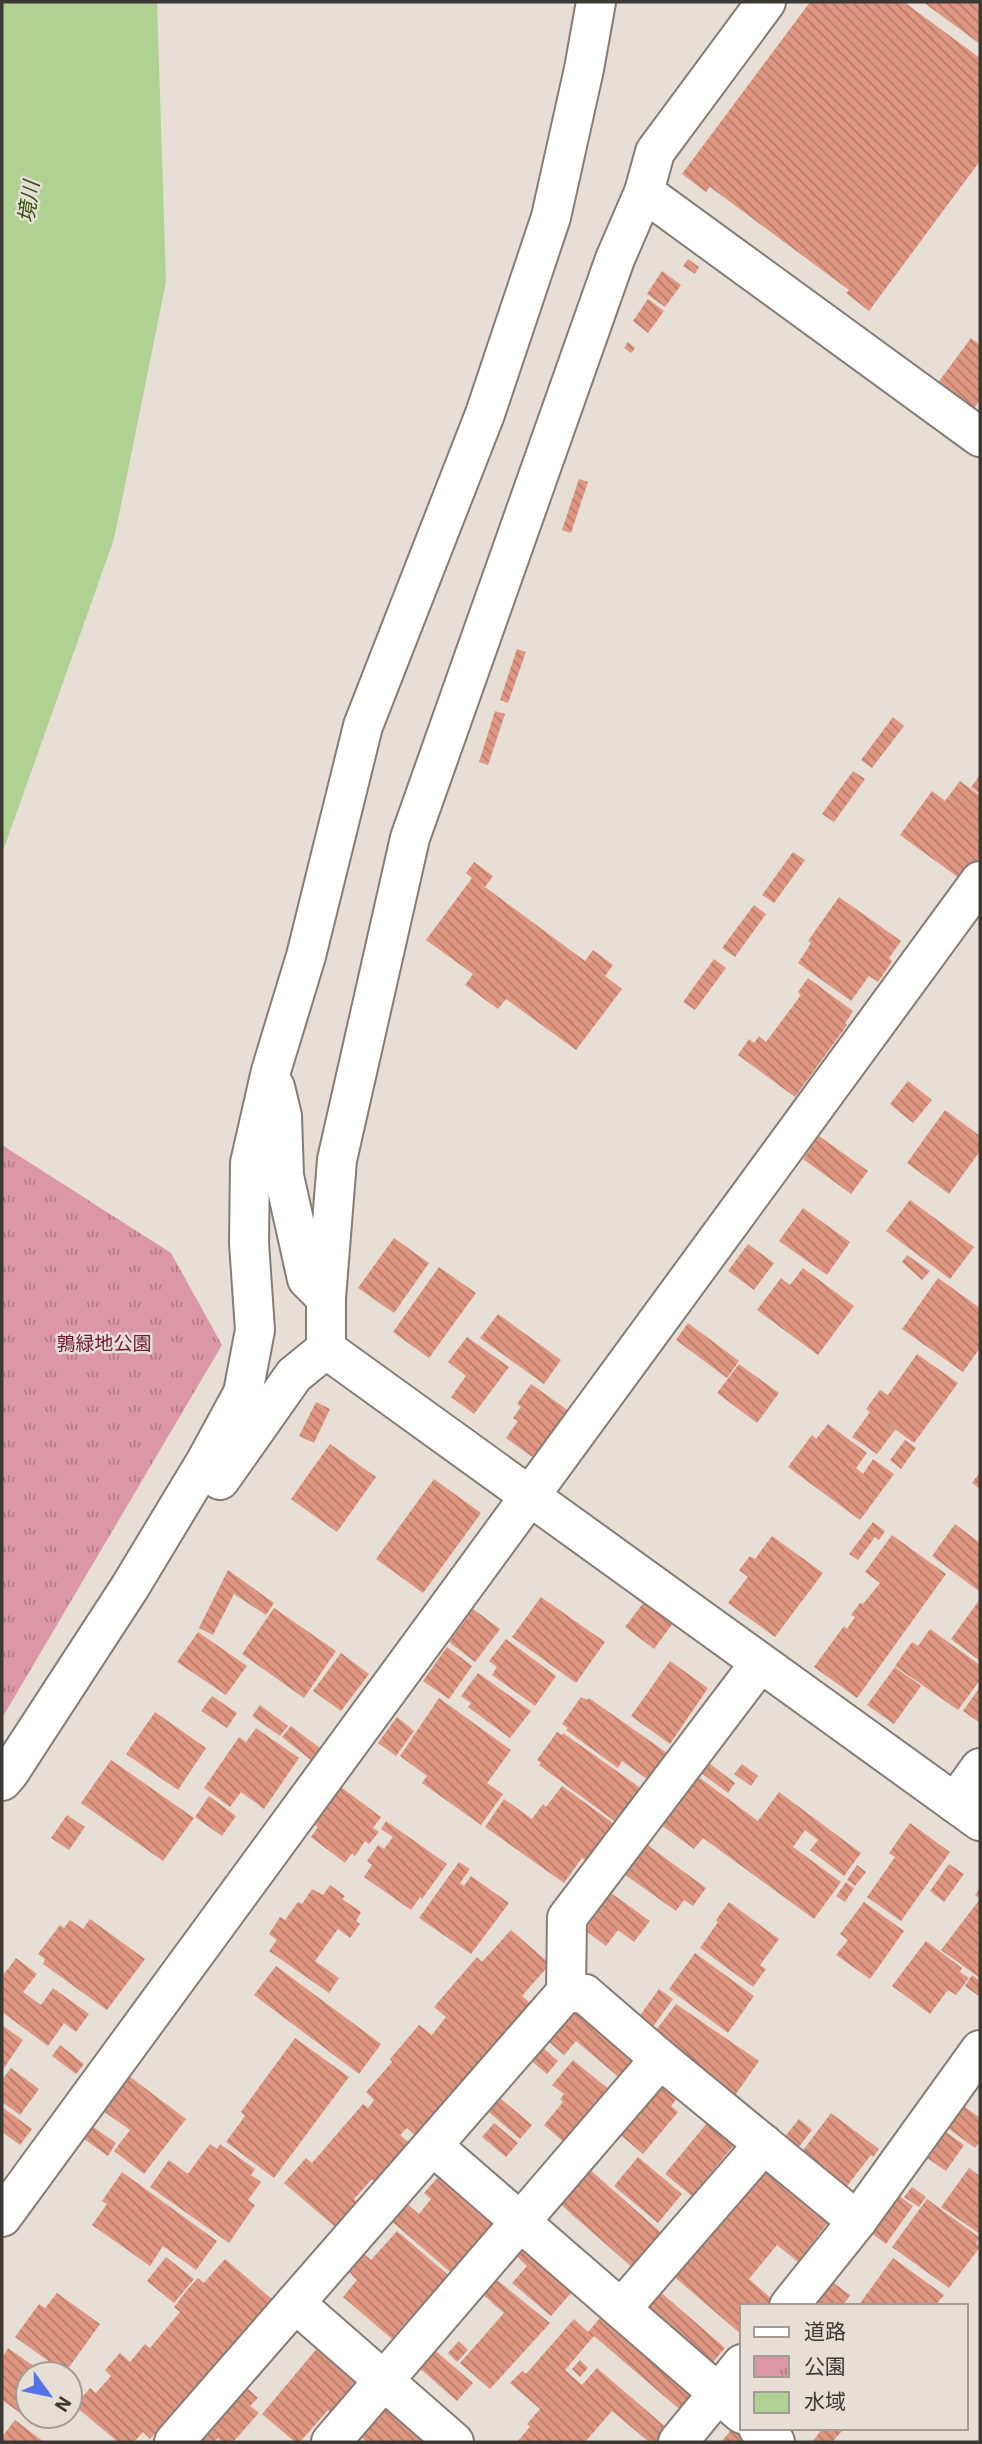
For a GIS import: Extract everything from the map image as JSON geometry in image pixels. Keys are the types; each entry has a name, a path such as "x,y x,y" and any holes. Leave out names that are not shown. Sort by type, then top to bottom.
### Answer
{"street":[{"path":"2,1781 169,1524 243,1392 255,1330 249,1242 250,1163 271,1071 306,956 363,726 485,414 551,217 596,2"},
{"path":"326,1349 326,1298 337,1160 410,838 615,259 643,192 655,152 766,2"},
{"path":"643,192 980,437"},
{"path":"2,2217 980,881"},
{"path":"271,1071 282,1116 284,1177 307,1279 326,1298"},
{"path":"169,1524 207,1498 293,1375 326,1349"},
{"path":"326,1349 968,1812 980,1768"},
{"path":"174,2442 566,1992 566,1918 760,1663"},
{"path":"566,1992 585,1994 857,2221"},
{"path":"791,2304 857,2221 980,2050"},
{"path":"331,2442 660,2059"},
{"path":"621,2309 764,2144"},
{"path":"433,2146 730,2404"},
{"path":"295,2303 454,2442"},
{"path":"678,2442 730,2404 740,2371"},
{"path":"760,2430 775,2442"}],"green space":[{"name":"鶉緑地公園","path":"2,1145 171,1253 222,1345 2,1718"}],"water":[{"name":"境川","path":"2,2 157,2 166,282 114,539 2,854"}],"building":[{"path":"810,2 904,2 980,58 980,161 869,311 846,293 849,290 710,187 706,192 682,174"},
{"path":"923,2 980,2 980,44"},
{"path":"688,259 699,267 695,274 683,266"},
{"path":"662,271 681,285 665,307 647,294"},
{"path":"648,299 664,311 648,333 633,321"},
{"path":"971,338 980,345 980,400 972,411 937,384"},
{"path":"628,342 635,348 631,353 624,348"},
{"path":"579,479 588,482 571,533 562,530"},
{"path":"517,649 526,652 508,703 500,700"},
{"path":"495,711 505,714 488,765 479,762"},
{"path":"893,717 904,726 872,768 861,760"},
{"path":"853,771 865,779 834,822 822,814"},
{"path":"980,775 980,794 971,787"},
{"path":"960,781 980,796 980,858 963,881 900,835 932,791 945,801"},
{"path":"793,852 805,860 774,903 762,895"},
{"path":"474,862 493,876 485,887 585,961 593,950 613,965 605,976 622,989 576,1050 506,999 498,1009 465,985 473,974 426,940 472,878 466,873"},
{"path":"839,897 901,941 889,958 892,961 878,982 869,976 851,1001 798,963 811,943 808,941"},
{"path":"754,905 766,914 735,957 722,948"},
{"path":"714,959 726,968 695,1010 683,1002"},
{"path":"808,978 853,1011 845,1024 847,1025 795,1097 738,1055 749,1039 754,1043 759,1036 766,1042 801,995 798,992"},
{"path":"908,1081 932,1100 913,1123 890,1104"},
{"path":"945,1110 980,1136 980,1151 949,1194 907,1163"},
{"path":"819,1136 868,1171 851,1194 803,1159"},
{"path":"910,1200 974,1247 950,1279 886,1231"},
{"path":"803,1208 850,1242 827,1275 779,1241"},
{"path":"394,1238 429,1263 394,1313 358,1288"},
{"path":"748,1244 774,1263 754,1290 728,1271"},
{"path":"907,1255 930,1271 922,1280 902,1262"},
{"path":"439,1267 476,1293 429,1358 393,1332"},
{"path":"803,1268 854,1306 818,1355 757,1310 781,1278 790,1285"},
{"path":"938,1278 980,1308 980,1348 963,1372 902,1329"},
{"path":"498,1314 561,1360 544,1384 480,1338"},
{"path":"688,1323 739,1361 727,1378 676,1340"},
{"path":"467,1337 509,1367 474,1414 451,1397 466,1376 448,1362"},
{"path":"917,1354 958,1383 914,1443 885,1422 895,1430 877,1454 852,1437 870,1412 866,1409 880,1390 888,1395"},
{"path":"739,1364 779,1393 757,1423 717,1393"},
{"path":"531,1384 569,1411 535,1459 506,1438 518,1421 513,1418 521,1407 517,1404"},
{"path":"316,1402 330,1409 314,1443 299,1436"},
{"path":"828,1424 867,1453 856,1468 863,1474 873,1459 894,1474 860,1520 788,1467 812,1435 816,1439"},
{"path":"905,1440 916,1448 901,1469 890,1460"},
{"path":"330,1444 376,1477 337,1532 291,1499"},
{"path":"980,1472 980,1489 972,1483"},
{"path":"434,1479 481,1513 423,1593 376,1559"},
{"path":"873,1522 885,1531 879,1540 875,1537 858,1560 849,1554"},
{"path":"955,1524 980,1543 980,1592 932,1556"},
{"path":"892,1535 946,1574 857,1698 814,1667 844,1626 847,1629 855,1617 851,1615 860,1603 863,1604 880,1583 865,1572"},
{"path":"772,1536 823,1573 775,1637 728,1603 748,1577 739,1570 750,1556 755,1559"},
{"path":"228,1570 274,1603 266,1615 234,1594 213,1635 199,1628"},
{"path":"541,1597 605,1642 576,1683 512,1637"},
{"path":"980,1599 980,1661 951,1639"},
{"path":"644,1602 673,1623 654,1649 625,1627"},
{"path":"274,1608 336,1651 304,1698 242,1654"},
{"path":"473,1609 500,1629 475,1662 449,1642"},
{"path":"930,1629 980,1665 980,1680 958,1710 895,1666 912,1642 918,1646"},
{"path":"198,1632 247,1666 226,1695 177,1662"},
{"path":"506,1639 556,1676 535,1706 492,1675 497,1667 489,1661"},
{"path":"447,1647 472,1666 449,1699 423,1681"},
{"path":"341,1653 369,1674 341,1711 313,1691"},
{"path":"670,1661 708,1688 670,1744 631,1716"},
{"path":"895,1667 921,1686 894,1724 867,1705"},
{"path":"478,1673 531,1711 510,1738 468,1707 471,1703 461,1696"},
{"path":"980,1687 980,1723 963,1711"},
{"path":"212,1696 237,1713 227,1728 201,1711"},
{"path":"581,1697 587,1700 589,1698 667,1753 647,1779 622,1761 618,1768 566,1730 568,1728 562,1724"},
{"path":"439,1698 511,1750 487,1783 503,1794 481,1825 422,1783 427,1776 400,1756"},
{"path":"260,1705 288,1726 280,1736 252,1716"},
{"path":"155,1712 206,1748 178,1790 126,1754"},
{"path":"397,1717 414,1731 396,1756 378,1743"},
{"path":"291,1726 321,1749 312,1761 282,1737"},
{"path":"256,1728 299,1758 264,1809 241,1792 230,1807 204,1788 239,1737 246,1742"},
{"path":"557,1732 562,1735 563,1733 642,1789 617,1823 539,1765 541,1763 537,1760"},
{"path":"111,1760 194,1818 163,1861 81,1803"},
{"path":"709,1763 735,1783 728,1793 701,1773"},
{"path":"742,1764 758,1776 751,1786 734,1774"},
{"path":"693,1773 758,1821 779,1792 861,1853 844,1876 810,1850 818,1840 805,1830 793,1847 841,1882 814,1919 703,1838 694,1849 657,1822"},
{"path":"562,1786 617,1826 588,1861 582,1858 564,1883 485,1827 504,1799 532,1819 543,1804 546,1807"},
{"path":"341,1787 381,1817 373,1828 379,1832 369,1844 365,1841 355,1856 352,1853 345,1863 311,1837 318,1827 313,1824"},
{"path":"209,1796 236,1816 222,1836 195,1817"},
{"path":"67,1815 85,1827 69,1850 51,1838"},
{"path":"386,1821 447,1864 411,1910 364,1877 372,1865 367,1861 378,1845 384,1849 393,1837 381,1829"},
{"path":"910,1823 950,1852 901,1921 867,1897 895,1857 889,1853"},
{"path":"642,1841 706,1888 693,1906 684,1900 676,1911 620,1871"},
{"path":"459,1862 470,1869 460,1883 464,1886 471,1876 509,1903 471,1954 419,1918"},
{"path":"949,1864 964,1874 944,1902 930,1891"},
{"path":"857,1865 866,1872 855,1886 847,1880"},
{"path":"846,1882 854,1888 845,1902 836,1896"},
{"path":"330,1885 345,1896 342,1899 361,1912 356,1921 360,1924 350,1938 338,1929 315,1961 339,1978 329,1993 269,1951 277,1940 269,1934 280,1917 285,1920 298,1902 302,1904 312,1889 323,1895"},
{"path":"611,1893 650,1921 634,1942 618,1930 606,1946 585,1930"},
{"path":"980,1899 980,1978 941,1950"},
{"path":"729,1902 779,1939 760,1965 766,1969 753,1987 700,1948"},
{"path":"864,1902 904,1931 870,1979 836,1955 848,1940 840,1934"},
{"path":"90,1919 145,1959 107,2010 43,1964 45,1959 38,1954 60,1925 64,1928 70,1920 83,1929"},
{"path":"511,1930 550,1964 522,1996 534,2006 419,2139 407,2128 400,2135 413,2146 379,2186 372,2179 354,2199 361,2206 340,2231 284,2183 306,2158 312,2163 363,2104 368,2108 374,2100 366,2092 392,2062 390,2059 419,2025 432,2035 446,2017 434,2007 477,1957 482,1962"},
{"path":"926,1941 962,1968 960,1972 969,1978 956,1995 948,1990 930,2014 892,1986"},
{"path":"695,1953 754,1996 728,2033 669,1989"},
{"path":"16,1958 37,1974 23,1992 41,2005 53,1988 89,2014 76,2032 64,2023 48,2046 2,2012 2,1977"},
{"path":"276,1966 381,2044 359,2074 254,1995"},
{"path":"972,1975 980,1981 980,1997 965,1986"},
{"path":"659,1989 673,1999 652,2028 638,2018"},
{"path":"578,2002 647,2060 627,2084 576,2041 564,2055 549,2042 561,2028 558,2026"},
{"path":"676,2004 759,2061 731,2101 653,2034"},
{"path":"2,2025 23,2040 2,2071"},
{"path":"295,2038 349,2077 274,2178 226,2142 245,2116 241,2112"},
{"path":"60,2045 84,2064 76,2074 52,2056"},
{"path":"540,2045 558,2061 547,2074 528,2058"},
{"path":"573,2060 611,2091 566,2144 544,2125 563,2102 560,2099 564,2094 552,2085"},
{"path":"11,2068 39,2089 20,2115 2,2102 2,2080"},
{"path":"129,2076 186,2119 144,2174 114,2151 130,2130 103,2111"},
{"path":"654,2077 678,2097 671,2106 678,2112 643,2154 611,2127"},
{"path":"494,2093 532,2125 520,2139 482,2106"},
{"path":"957,2101 980,2118 980,2141 975,2148 941,2123"},
{"path":"2,2107 32,2129 20,2145 2,2132"},
{"path":"831,2113 879,2149 873,2157 871,2155 840,2195 795,2161"},
{"path":"799,2119 812,2130 794,2153 780,2143"},
{"path":"494,2123 518,2143 506,2157 482,2137"},
{"path":"707,2123 734,2145 692,2196 665,2174"},
{"path":"93,2127 116,2143 108,2156 84,2139"},
{"path":"939,2127 964,2145 946,2171 920,2153"},
{"path":"210,2144 217,2149 220,2144 255,2169 251,2175 261,2182 248,2200 255,2205 229,2243 150,2187 169,2160 188,2174"},
{"path":"638,2157 682,2194 658,2223 614,2186"},
{"path":"767,2162 832,2217 798,2262 777,2245 749,2279 772,2299 768,2304 740,2304 740,2333 671,2274 701,2239 706,2243 734,2209 723,2199"},
{"path":"446,2168 501,2216 456,2277 389,2219 398,2208 401,2211 407,2204 419,2214 431,2199 424,2193"},
{"path":"588,2168 665,2236 634,2269 558,2202"},
{"path":"969,2168 980,2176 980,2234 941,2207"},
{"path":"122,2172 217,2241 196,2270 163,2246 150,2266 92,2225 107,2204 102,2201"},
{"path":"912,2187 926,2197 919,2207 904,2197"},
{"path":"891,2190 913,2206 886,2244 863,2227"},
{"path":"927,2199 980,2238 976,2243 980,2247 949,2288 892,2247"},
{"path":"397,2231 454,2280 408,2324 406,2322 392,2339 343,2297 357,2280 348,2271 363,2253 371,2260"},
{"path":"522,2240 577,2286 551,2316 512,2283 527,2266 512,2252"},
{"path":"166,2257 194,2279 174,2303 147,2281"},
{"path":"893,2258 944,2295 937,2304 859,2304"},
{"path":"225,2259 274,2301 183,2406 180,2403 150,2439 143,2432 134,2442 118,2442 84,2414 84,2395 90,2388 96,2393 111,2376 105,2370 120,2353 130,2362 145,2344 150,2348 180,2312 174,2307 187,2290 198,2278 204,2283"},
{"path":"492,2276 550,2323 490,2389 460,2363 504,2313 479,2291"},
{"path":"831,2281 850,2295 844,2304 814,2304"},
{"path":"657,2289 725,2348 708,2368 640,2309"},
{"path":"57,2293 100,2324 74,2360 47,2360 15,2337 39,2304 45,2308"},
{"path":"605,2312 705,2390 685,2414 594,2336 565,2370 582,2385 597,2368 668,2429 657,2442 649,2442 612,2411 585,2442 517,2442 540,2409 510,2383 522,2371 526,2374 574,2319 588,2332"},
{"path":"459,2341 468,2350 457,2362 448,2353"},
{"path":"319,2346 361,2383 333,2415 328,2410 300,2442 295,2442 262,2414"},
{"path":"431,2347 473,2383 457,2401 416,2365"},
{"path":"8,2348 25,2360 14,2360 14,2409 2,2400 2,2358"},
{"path":"580,2360 588,2368 580,2377 572,2369"},
{"path":"243,2384 258,2398 250,2406 259,2413 233,2442 222,2442 218,2438 214,2442 192,2442"},
{"path":"388,2395 431,2442 367,2442 356,2433"},
{"path":"14,2421 14,2430 28,2430 44,2442 2,2442 2,2437"},
{"path":"733,2428 750,2442 721,2442"},
{"path":"821,2430 842,2431 832,2442 812,2442"}]}
